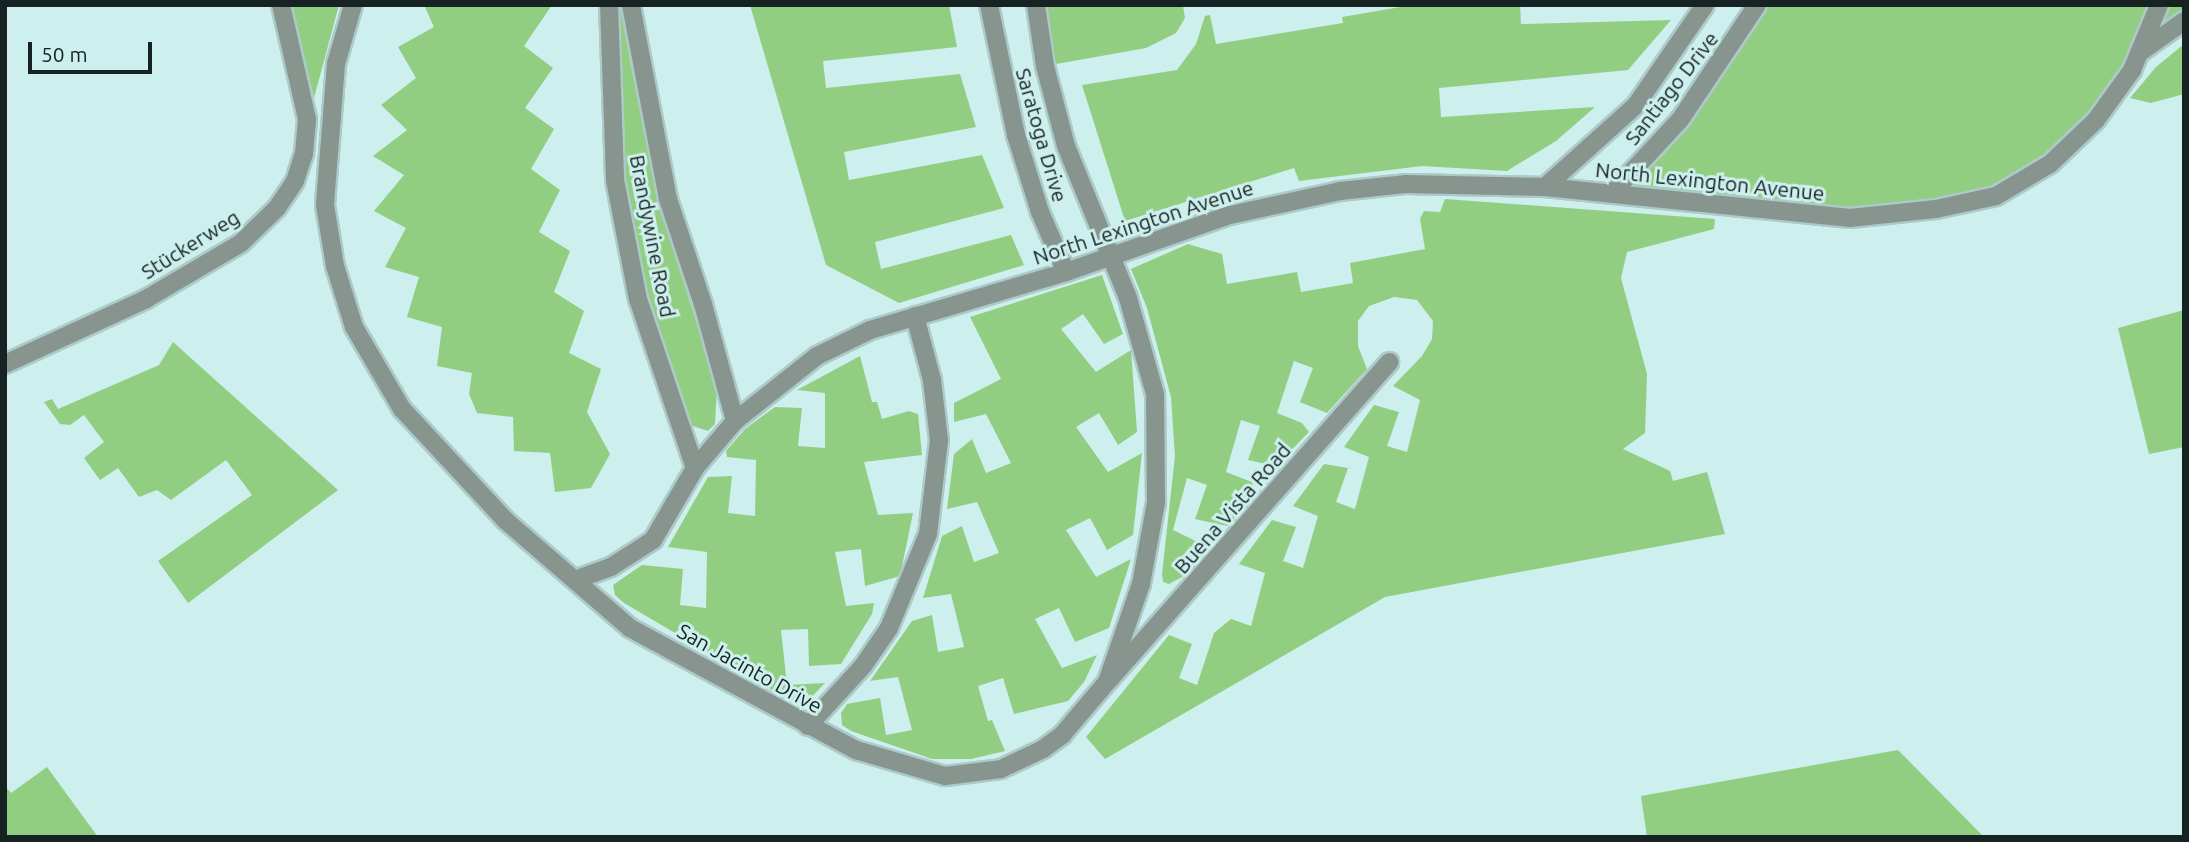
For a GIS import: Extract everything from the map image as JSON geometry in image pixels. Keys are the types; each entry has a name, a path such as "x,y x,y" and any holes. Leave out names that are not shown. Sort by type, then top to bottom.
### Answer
{"street":[{"name":"Stückerweg","path":"5,364 146,299 241,243 277,208 295,181 304,154 307,119 281,5"},
{"name":"San Jacinto Drive","path":"353,5 336,64 325,205 335,266 354,327 402,409 447,461 630,628 808,726 890,763 933,774 972,775 1001,769 1043,749 1062,734 1107,682 1141,584 1156,502 1158,450 1155,394 1142,343 1111,254"},
{"name":"Brandywine Road","path":"609,5 618,193 638,299 695,468"},
{"name":"Brandywine Road","path":"631,5 668,199 703,304 735,421"},
{"name":"Saratoga Drive","path":"989,5 1016,135 1040,212 1066,272"},
{"name":"Saratoga Drive","path":"1036,5 1045,66 1066,146 1111,254"},
{"name":"Santiago Drive","path":"1545,187 1636,105 1705,5"},
{"name":"Santiago Drive","path":"1613,192 1680,120 1757,5"},
{"name":"North Lexington Avenue","path":"575,580 611,567 653,540 695,468 735,421 817,356 870,330 1066,272 1111,254 1287,199 1340,191 1405,184 1545,187 1850,218 1937,209 1996,196 2050,164 2075,143 2119,92 2142,51 2159,5"},
{"name":"North Lexington Avenue","path":"2142,51 2184,21"},
{"path":"808,726 863,666 889,628 928,534 939,440 932,380 915,316"},
{"name":"Buena Vista Road","path":"1107,682 1389,362"}],"green space":[{"path":"292,5 339,5 314,98"},
{"path":"424,5 552,5 524,46 553,68 525,108 554,129 531,169 560,190 539,232 570,251 554,292 584,311 569,353 601,369 587,412 610,454 591,488 555,492 550,453 514,451 513,417 477,413 469,394 472,373 437,366 442,327 407,317 419,277 385,267 406,228 374,211 404,175 373,156 407,130 381,105 416,78 398,47 434,27"},
{"path":"617,5 623,5 630,62 670,240 717,386 715,424 708,431 687,424 644,295 623,183"},
{"path":"750,5 949,5 957,47 823,61 826,88 960,74 976,127 844,152 849,180 982,155 1004,208 875,242 881,269 1011,235 1024,265 899,303 826,265"},
{"path":"1036,5 1183,5 1185,18 1176,33 1146,48 1045,66"},
{"path":"1412,5 1520,5 1521,24 1671,20 1628,70 1439,88 1441,117 1595,107 1556,141 1507,171 1422,166 1299,181 1294,168 1125,221 1082,85 1177,70 1196,44 1205,16 1210,15 1216,44 1343,23 1342,17"},
{"path":"1757,5 2184,5 2184,21 2161,36 2119,92 2023,182 1889,216 1613,192 1640,164"},
{"path":"2184,44 2184,94 2151,103 2130,98 2156,67"},
{"path":"1445,199 1715,219 1714,229 1627,252 1621,278 1647,374 1645,433 1623,449 1670,471 1673,481 1707,472 1725,534 1385,597 1105,759 1086,737 1169,635 1192,644 1179,678 1197,685 1214,633 1231,619 1251,626 1265,573 1239,564 1272,520 1296,527 1283,561 1303,568 1318,516 1293,506 1324,464 1348,468 1336,502 1355,509 1369,457 1344,447 1374,405 1399,412 1387,446 1407,452 1420,400 1393,386 1422,356 1432,339 1433,321 1417,300 1394,297 1369,306 1358,321 1358,346 1367,369 1327,413 1300,402 1313,368 1294,361 1277,413 1302,423 1309,432 1276,466 1248,460 1260,426 1241,420 1226,472 1252,482 1256,494 1227,526 1195,519 1207,485 1187,478 1173,530 1206,546 1186,575 1169,584 1163,582 1162,574 1175,456 1171,397 1147,308 1131,269 1188,244 1222,254 1227,284 1297,272 1301,292 1353,283 1350,263 1425,249 1420,219 1424,211 1440,212"},
{"path":"1102,275 1123,334 1104,344 1083,314 1061,329 1096,372 1131,350 1137,432 1118,445 1099,413 1076,427 1108,472 1142,453 1133,535 1107,550 1090,518 1066,530 1096,577 1131,559 1109,628 1075,642 1059,608 1035,619 1062,668 1097,655 1084,682 1068,701 1014,714 1003,678 978,686 988,721 992,720 1005,751 971,759 932,759 851,731 842,725 841,713 847,704 880,698 886,735 912,730 898,677 870,681 912,621 932,615 938,652 964,647 951,594 923,598 942,536 962,526 974,562 999,553 977,502 947,509 954,454 972,439 986,473 1011,463 986,414 954,422 954,403 1001,379 970,317"},
{"path":"2184,310 2184,447 2149,454 2118,328"},
{"path":"173,342 338,490 188,603 158,561 252,495 226,460 171,500 157,490 139,497 118,468 100,480 84,458 104,442 84,415 70,425 60,424 44,402 52,399 58,409 159,365"},
{"path":"860,356 872,402 877,402 882,419 909,411 918,414 922,455 864,462 878,515 913,513 900,576 865,586 861,549 835,552 846,606 874,603 872,614 841,664 809,666 808,629 781,630 787,685 825,683 805,704 796,704 624,603 615,595 613,585 642,565 683,569 680,605 706,608 707,552 668,547 708,477 732,476 728,513 755,516 756,460 727,457 726,451 745,429 775,407 802,408 798,446 825,448 825,393 797,390"},
{"path":"1898,750 1984,837 1647,837 1641,796"},
{"path":"47,767 98,837 5,837 5,786 11,793"}]}
